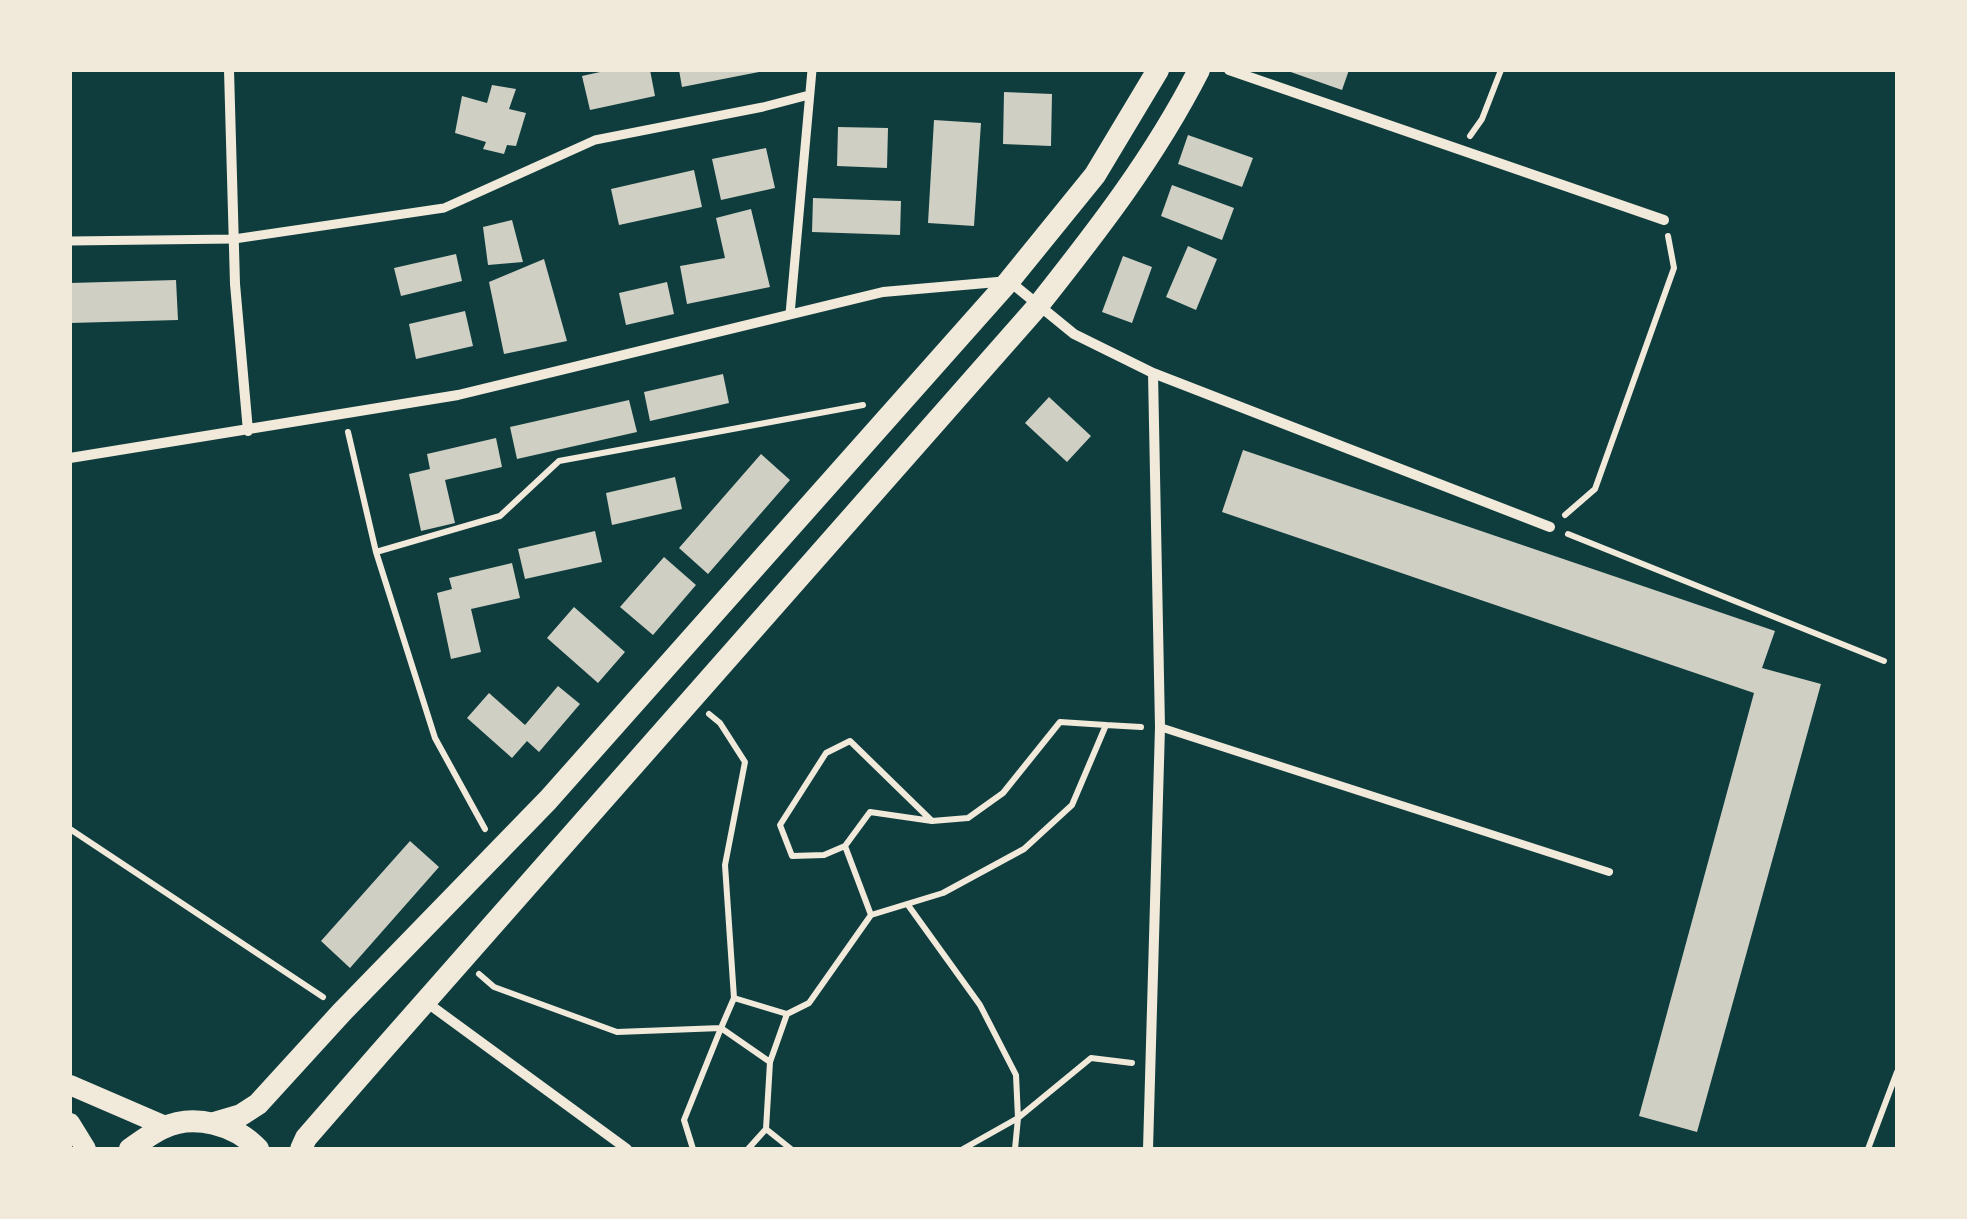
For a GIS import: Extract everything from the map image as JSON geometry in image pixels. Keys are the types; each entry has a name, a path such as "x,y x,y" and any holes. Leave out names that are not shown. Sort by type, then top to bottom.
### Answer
{"main road":[{"path":"130,1149 166,1126 214,1123 241,1115 258,1104 548,800 1010,282 1095,175 1158,70"},
{"path":"303,1144 1037,307 1128,192 1174,120 1199,70"},
{"path":"70,1085 166,1126"},
{"path":"70,1122 86,1149"},
{"path":"214,1123 248,1138 258,1149"}],"street":[{"path":"229,70 235,284 248,431"},
{"path":"790,314 812,70"},
{"path":"1229,70 1664,220"},
{"path":"70,241 234,239 444,208 595,140 763,108 809,95"},
{"path":"70,458 458,394 883,292 1010,282 1074,334 1153,373 1550,527"},
{"path":"1148,1149 1160,727 1153,373"},
{"path":"426,1001 627,1149"}],"lane":[{"path":"1160,727 1609,872"}],"path":[{"path":"1460,150 1482,119 1501,70"},
{"path":"1664,220 1674,268 1595,489 1550,527 1884,660"},
{"path":"376,552 500,516 559,461 906,397"},
{"path":"344,414 376,552 435,738 498,852"},
{"path":"693,1149 684,1120 734,998 725,866 745,762 720,723 694,700"},
{"path":"932,821 850,741 826,753 780,825 792,856 824,855 846,846 870,812 932,821 968,818 1003,793 1060,722 1160,727"},
{"path":"734,998 787,1014 809,1003 871,916 943,893 1024,849 1072,804 1106,726"},
{"path":"70,829 342,1012"},
{"path":"846,846 871,916"},
{"path":"908,905 980,1005 1016,1075 1015,1149"},
{"path":"462,960 494,987 618,1032 721,1028 770,1062"},
{"path":"748,1149 766,1129 770,1062 787,1014"},
{"path":"963,1149 1018,1118 1090,1058 1150,1065"},
{"path":"1868,1149 1897,1072"},
{"path":"766,1129 791,1149"}],"building":[{"path":"609,70 650,70 655,96 590,110 582,76"},
{"path":"679,70 759,70 759,72 682,87"},
{"path":"1285,70 1349,70 1342,90"},
{"path":"492,85 516,89 509,109 526,113 516,146 507,145 504,154 483,149 486,142 455,133 462,96 487,103"},
{"path":"1004,92 1052,94 1051,146 1003,144"},
{"path":"934,120 981,123 974,226 928,223"},
{"path":"838,127 888,128 887,168 837,166"},
{"path":"1188,135 1253,158 1242,187 1178,164"},
{"path":"766,148 775,188 721,200 712,159"},
{"path":"694,170 702,207 619,225 611,189"},
{"path":"1172,185 1234,208 1222,240 1161,216"},
{"path":"813,198 901,201 900,235 812,232"},
{"path":"751,209 770,287 687,304 680,266 725,258 716,218"},
{"path":"512,220 523,262 488,265 483,227"},
{"path":"1188,246 1217,259 1196,310 1166,297"},
{"path":"456,254 462,281 401,296 394,268"},
{"path":"1123,256 1152,267 1132,323 1102,312"},
{"path":"544,259 567,341 504,354 489,282"},
{"path":"176,280 178,320 70,323 70,283"},
{"path":"667,282 674,314 626,325 619,293"},
{"path":"465,311 473,346 416,359 409,324"},
{"path":"723,374 729,403 650,421 644,392"},
{"path":"1049,397 1091,436 1067,462 1025,423"},
{"path":"629,400 637,432 517,459 510,427"},
{"path":"496,438 502,467 445,480 455,523 421,531 409,474 430,469 427,454"},
{"path":"1243,450 1775,631 1762,668 1821,684 1697,1132 1639,1116 1754,693 1222,512"},
{"path":"761,454 790,480 708,574 679,548"},
{"path":"675,477 682,509 612,525 606,493"},
{"path":"595,531 602,562 525,579 518,549"},
{"path":"664,557 696,585 653,635 620,607"},
{"path":"512,563 520,598 471,609 481,652 451,659 437,593 452,589 449,578"},
{"path":"574,607 625,652 598,683 547,638"},
{"path":"558,686 580,704 539,752 527,741 512,758 467,718 489,693 525,725"},
{"path":"410,841 439,867 350,968 321,941"}]}
